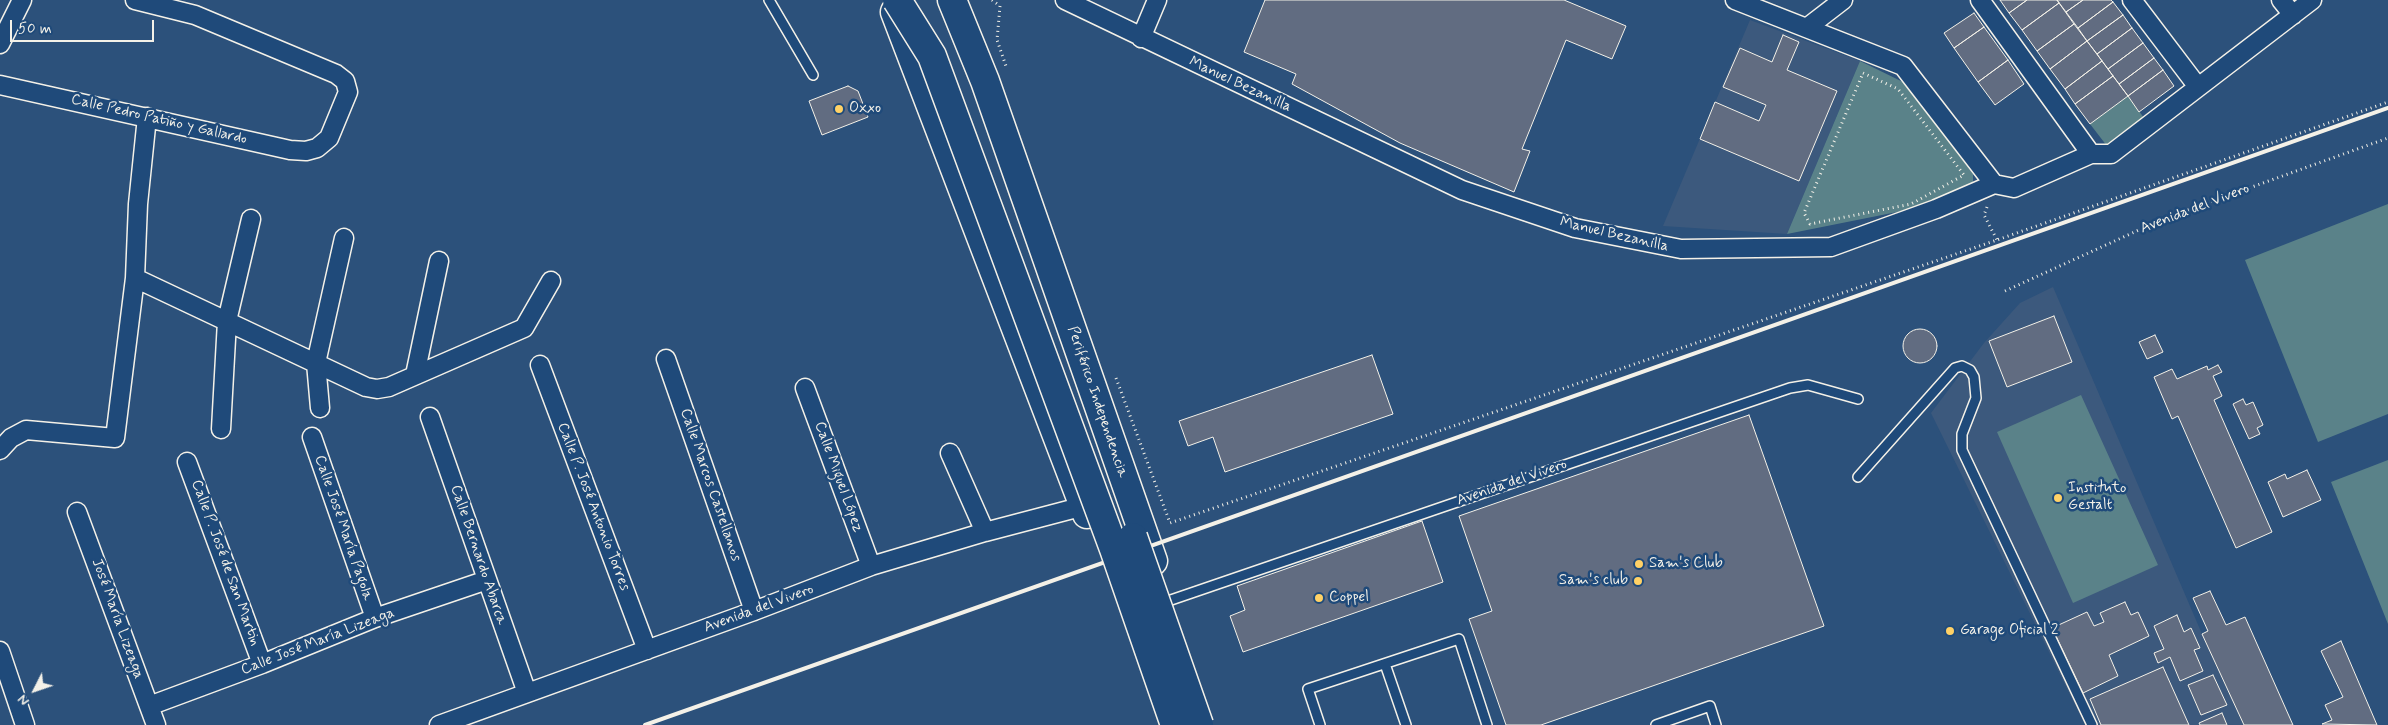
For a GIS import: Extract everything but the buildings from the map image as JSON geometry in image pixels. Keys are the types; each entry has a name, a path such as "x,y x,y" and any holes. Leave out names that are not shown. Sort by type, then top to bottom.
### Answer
{"highway":[{"name":"Periférico Independencia","path":"890,0 1084,506 1130,563 1168,601 1211,725"},
{"path":"898,0 932,56 1130,563 1198,725"},
{"path":"938,0 976,83 1130,563 1175,725"},
{"name":"Periférico Independencia","path":"952,0 996,73 1130,563 1161,725"}],"street":[{"path":"0,44 22,0"},
{"name":"Calle Pedro Patiño y Gallardo","path":"0,85 290,150 306,151 318,148 329,138 348,92 345,81 336,74 195,15 135,0"},
{"name":"Manuel Bezanilla","path":"1065,0 1462,190 1575,228 1681,249 1831,247 1936,209 1994,184 2014,188 2091,154 2111,154 2198,87"},
{"path":"1141,38 1157,0"},
{"path":"1735,0 1808,27 1903,66 1994,184"},
{"path":"1808,27 1843,0"},
{"path":"1980,0 2091,154"},
{"path":"2132,0 2198,87 2312,0"},
{"path":"2281,0 2292,15"},
{"path":"0,450 11,438 26,430 115,438 135,278 138,204 147,117"},
{"path":"221,429 227,321 251,219"},
{"path":"320,408 316,363 344,238"},
{"path":"415,375 439,261"},
{"path":"135,278 366,386 377,388 389,387 524,328 551,281"},
{"name":"Calle Marcos Castellanos","path":"666,359 754,611"},
{"name":"Calle P. José Antonio Torres","path":"540,365 647,650"},
{"name":"Calle Miguel López","path":"804,388 871,566"},
{"name":"Calle Bernardo Abarca","path":"430,417 527,693"},
{"name":"Calle José María Pagola","path":"312,437 374,618"},
{"path":"950,453 985,532"},
{"name":"Calle P. José de San Martin","path":"187,462 262,664"},
{"name":"Avenida del Vivero","path":"439,725 754,611 871,566 985,532 1084,506"},
{"name":"José María Lizeaga","path":"77,512 156,725"},
{"name":"Calle José María Lizeaga","path":"149,706 262,664 374,618 487,580"},
{"path":"0,651 26,725"}],"lane":[{"path":"769,0 812,75"},
{"path":"1858,477 1955,368 1962,366 1970,370 1974,376 1976,398 1962,434 1962,450 2092,725"},
{"name":"Avenida del Vivero","path":"1168,601 1790,388 1808,385 1858,399"},
{"path":"1320,725 1308,689 1459,639 1487,725"},
{"path":"1385,664 1406,725"},
{"path":"1656,725 1710,706 1716,725"}],"path":[{"path":"992,0 1000,6 996,73"},
{"path":"1863,73 1898,89 1964,175 1959,180 1911,204 1810,224 1804,213 1863,73"},
{"path":"1114,375 1170,524 1997,240 2388,102"},
{"name":"Avenida del Vivero","path":"2005,291 2163,219 2388,138"},
{"path":"1994,184 1984,215 1997,240"}],"shaded area":[{"path":"1750,20 1860,61 1787,234 1663,226"},
{"name":"Instituto Gestalt","path":"2053,287 2202,634 2244,725 2085,725 1931,413 1984,343 2020,303"}],"green space":[{"path":"1860,61 1905,83 1973,174 1973,184 1907,210 1787,234"},
{"path":"2128,96 2144,118 2107,146 2090,124"},
{"path":"2388,204 2388,414 2318,442 2245,260"},
{"path":"2081,395 2158,565 2073,603 1997,432"},
{"path":"2388,460 2388,624 2331,482"}],"railway":[{"path":"645,725 2388,108"}],"place":[{"name":"Oxxo","path":"839,109"},
{"name":"Instituto Gestalt","path":"2058,498"},
{"name":"Sam's Club","path":"1639,564"},
{"name":"Sam's club","path":"1638,581"},
{"name":"Coppel","path":"1319,598"},
{"name":"Garage Oficial 2","path":"1950,631"}]}
